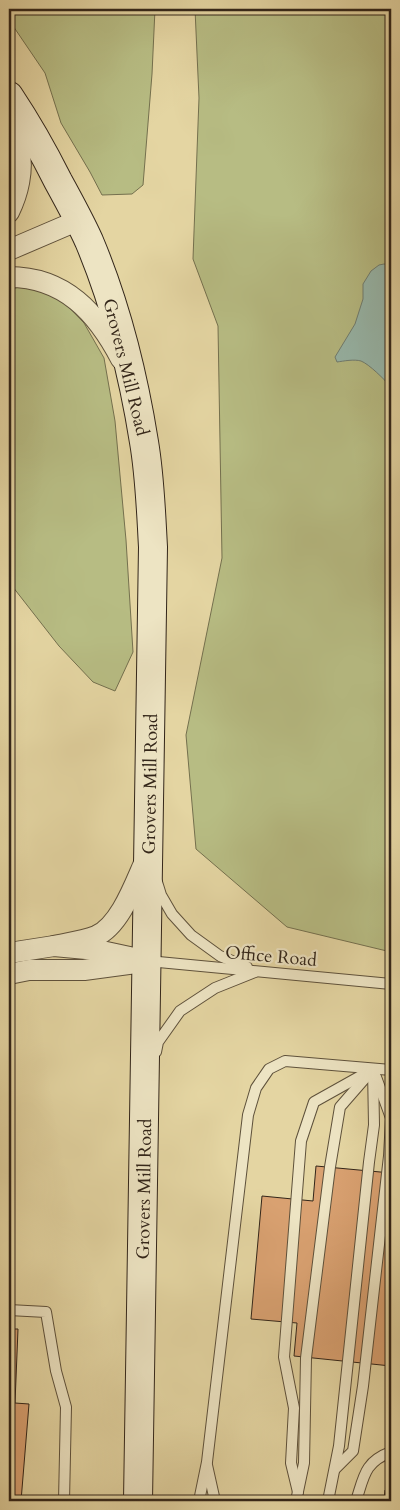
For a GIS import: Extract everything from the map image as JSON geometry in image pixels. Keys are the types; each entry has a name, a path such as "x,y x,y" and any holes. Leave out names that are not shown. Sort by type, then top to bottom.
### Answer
{"street":[{"name":"Grovers Mill Road","path":"9,96 24,117 42,149 79,220 97,262 119,326 134,384 150,488 154,547 138,1501"},
{"path":"9,123 19,148 20,164 18,186 9,212"},
{"path":"9,250 79,220"},
{"path":"9,277 31,279 46,283 66,292 78,301 94,317 116,349 134,384"},
{"path":"9,952 54,946 97,936 115,920 149,856"},
{"path":"54,946 97,950 148,961"},
{"path":"9,974 29,970 84,970 148,961"}],"lane":[{"path":"149,856 161,895 172,914 191,935 220,956 257,971"},
{"name":"Office Road","path":"148,961 391,984"},
{"path":"145,1094 158,1042 180,1011 215,988 257,971"},
{"path":"199,1501 206,1462 248,1115 256,1088 269,1069 285,1061 391,1070"},
{"path":"335,1469 353,1451 363,1386 389,1156 391,1119 373,1069"},
{"path":"328,1501 339,1446 374,1126 373,1069"},
{"path":"297,1497 304,1464 306,1358 330,1167 340,1107 373,1069"},
{"path":"297,1497 291,1463 294,1408 284,1357 301,1142 314,1102 373,1069"},
{"path":"9,1310 46,1312 56,1371 66,1407 64,1501"},
{"path":"356,1501 366,1470 379,1457 391,1452"},
{"path":"206,1462 215,1501"}],"green space":[{"path":"9,9 155,9 143,185 132,194 102,195 61,123 45,73 9,20"},
{"path":"195,9 391,9 391,952 287,927 196,849 186,735 222,558 218,326 193,259 199,98"},
{"path":"22,286 47,291 62,300 84,323 104,358 115,421 126,540 133,652 115,691 93,682 59,646 9,582 9,290"}],"water":[{"path":"384,264 391,265 391,387 377,372 361,361 337,362 335,357 355,324 363,299 363,284 371,271"}],"building":[{"path":"316,1166 391,1173 391,1366 294,1356 297,1323 251,1319 262,1196 313,1201"},
{"path":"9,1329 18,1329 15,1403 29,1404 21,1501 9,1501"},
{"path":"385,1490 391,1491 391,1501 384,1501"}]}
